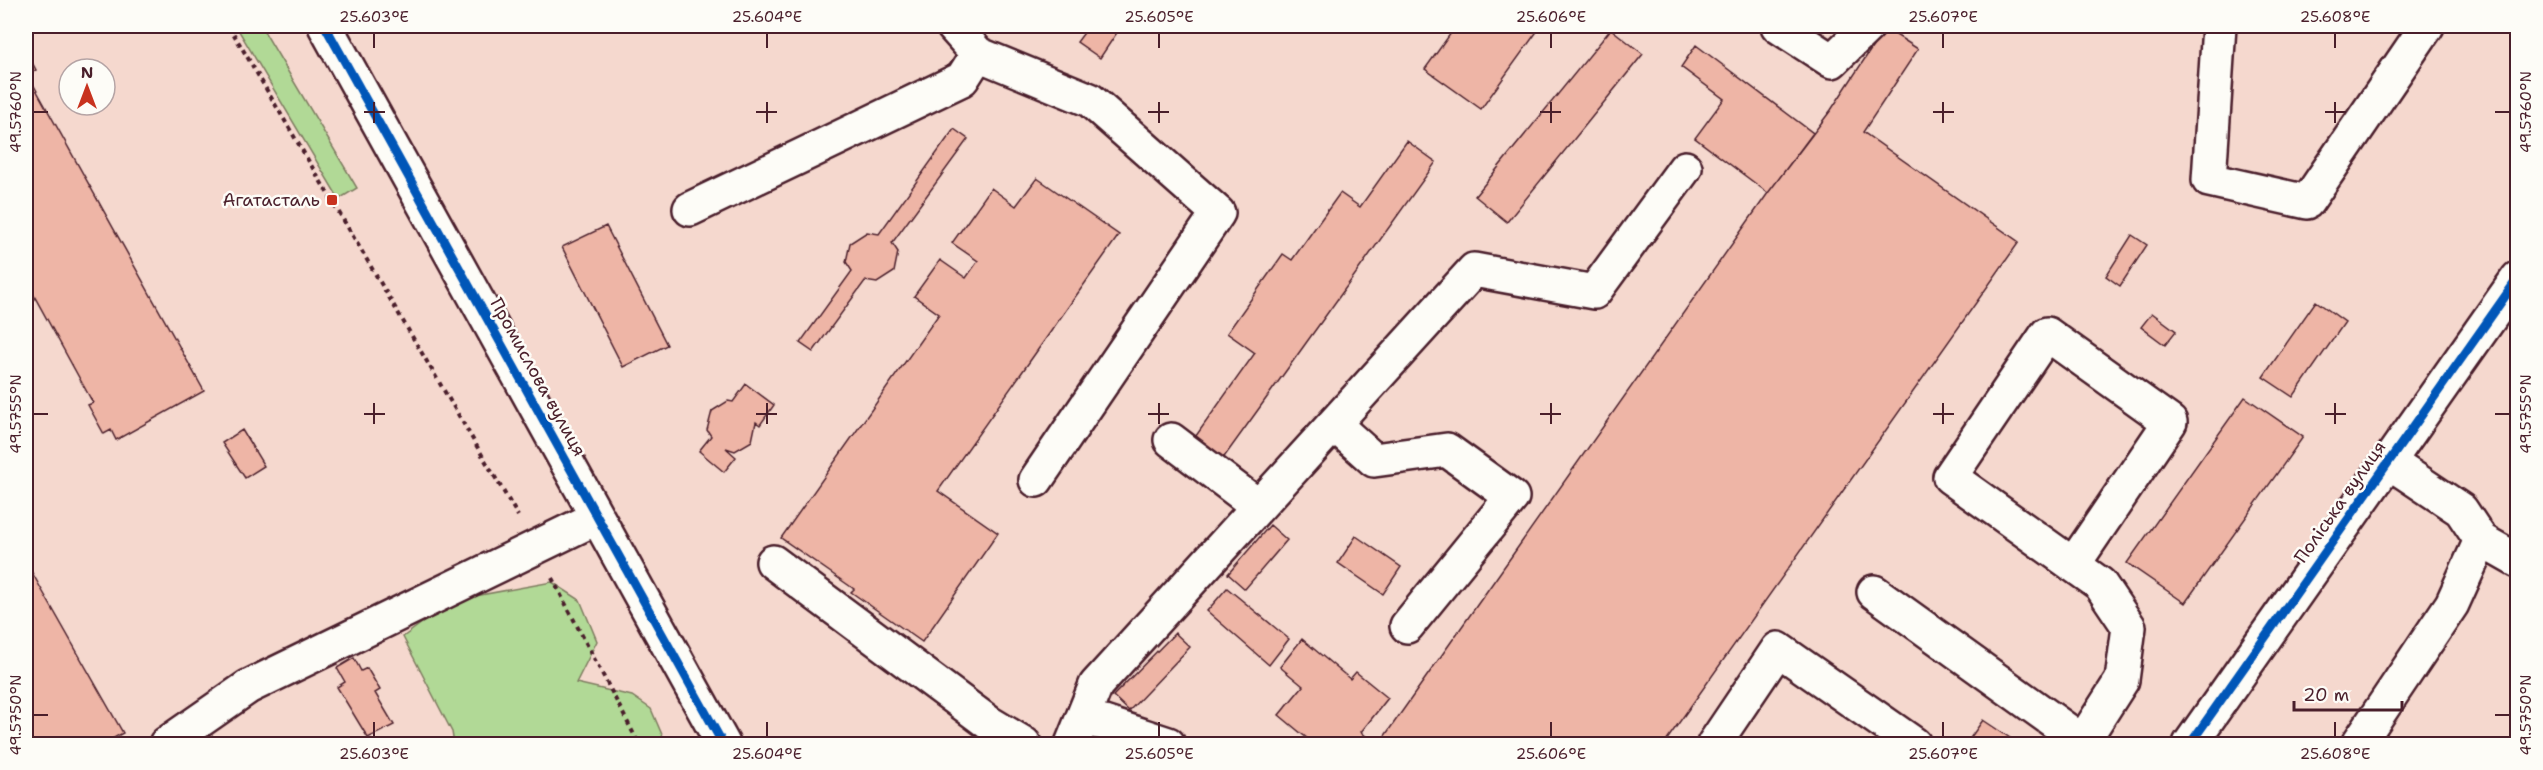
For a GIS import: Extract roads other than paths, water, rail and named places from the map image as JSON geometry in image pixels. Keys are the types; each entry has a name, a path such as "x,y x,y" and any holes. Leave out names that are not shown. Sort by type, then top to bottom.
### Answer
{"street":[{"path":"953,26 978,54 1090,100 1218,213 1036,480"},
{"path":"1778,26 1832,61 1868,26"},
{"path":"2219,26 2209,180 2307,202 2427,26"},
{"name":"Промислова вулиця","path":"332,30 596,518 723,744"},
{"path":"690,209 962,79 978,54"},
{"path":"1077,732 1096,685 1474,270 1594,292 1685,168"},
{"name":"Поліська вулиця","path":"2190,744 2517,278"},
{"path":"1874,592 2082,743 2122,681 2129,627 2100,584 2073,565 1950,477 2047,334 2170,422 2073,565"},
{"path":"1334,424 1374,460 1447,450 1512,496 1407,626"},
{"path":"1171,440 1258,506"},
{"path":"2389,462 2461,510 2481,540 2517,561"},
{"path":"166,744 248,687 596,518"},
{"path":"2358,744 2452,604 2481,540"},
{"path":"773,562 989,723 1024,744"},
{"path":"1714,744 1778,649 1914,744"},
{"path":"1077,732 1104,723 1168,744"}],"place":[{"name":"Агатасталь","path":"332,200"}]}
